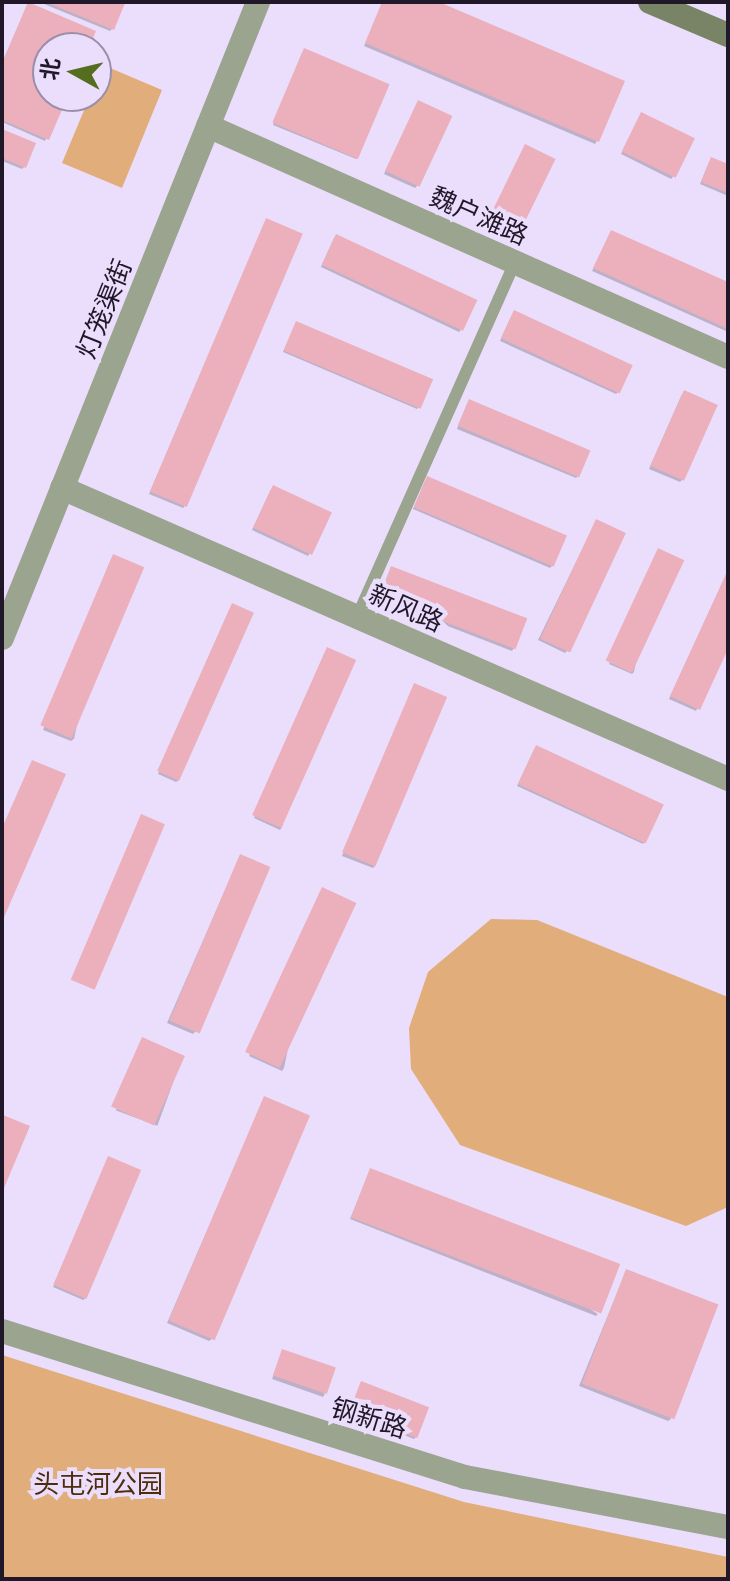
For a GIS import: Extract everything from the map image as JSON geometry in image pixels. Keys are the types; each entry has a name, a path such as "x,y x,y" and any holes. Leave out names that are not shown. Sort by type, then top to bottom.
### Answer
{"street":[{"name":"灯笼渠街","path":"2,638 258,2"},
{"path":"650,2 728,35"},
{"name":"魏户滩路","path":"208,126 728,357"},
{"name":"新风路","path":"62,488 728,779"},
{"name":"钢新路","path":"2,1331 465,1477 728,1527"}],"lane":[{"path":"357,617 515,262"}],"green space":[{"path":"112,69 162,90 122,188 62,163 83,112 112,112"},
{"path":"491,919 537,920 728,997 728,1207 686,1226 460,1145 411,1069 409,1028 428,972"},
{"name":"头屯河公园","path":"2,1355 464,1502 728,1557 728,1579 2,1579"}],"building":[{"path":"28,2 96,31 32,32 32,112 61,112 49,140 2,120 2,63"},
{"path":"46,2 122,2 125,3 114,30"},
{"path":"382,2 439,2 625,81 599,142 365,43"},
{"path":"304,48 390,84 358,159 272,123"},
{"path":"418,100 452,116 419,187 385,171"},
{"path":"641,112 695,138 676,178 622,152"},
{"path":"2,129 36,143 26,168 2,158"},
{"path":"525,144 556,159 520,233 489,218"},
{"path":"711,157 728,164 728,193 701,182"},
{"path":"266,218 303,234 187,507 150,491"},
{"path":"611,230 728,282 728,329 593,268"},
{"path":"336,234 477,300 463,331 322,265"},
{"path":"514,310 633,365 620,393 501,338"},
{"path":"296,321 433,379 421,409 283,350"},
{"path":"684,390 718,405 684,481 650,466"},
{"path":"469,399 591,451 579,477 458,426"},
{"path":"427,476 567,535 554,567 414,507"},
{"path":"273,485 332,512 312,555 253,528"},
{"path":"596,519 626,533 570,653 540,639"},
{"path":"658,548 684,560 632,673 606,660"},
{"path":"113,554 144,567 72,738 40,725"},
{"path":"391,566 527,618 515,649 379,597"},
{"path":"728,570 728,649 700,710 670,696"},
{"path":"232,603 254,613 179,781 157,771"},
{"path":"327,647 356,660 281,828 252,815"},
{"path":"414,683 447,697 375,866 342,852"},
{"path":"536,745 664,805 646,844 518,784"},
{"path":"32,760 66,774 2,922 2,828"},
{"path":"141,814 165,824 95,990 71,980"},
{"path":"240,854 270,867 200,1034 169,1021"},
{"path":"322,887 356,903 280,1068 245,1052"},
{"path":"142,1037 185,1056 154,1126 111,1106"},
{"path":"264,1096 310,1116 215,1340 169,1321"},
{"path":"3,1115 30,1126 2,1193 2,1118"},
{"path":"108,1156 141,1170 86,1299 53,1285"},
{"path":"370,1168 620,1264 601,1314 351,1217"},
{"path":"626,1269 718,1304 674,1419 582,1384"},
{"path":"282,1349 336,1368 327,1394 273,1375"},
{"path":"361,1381 429,1407 417,1438 349,1412"}]}
